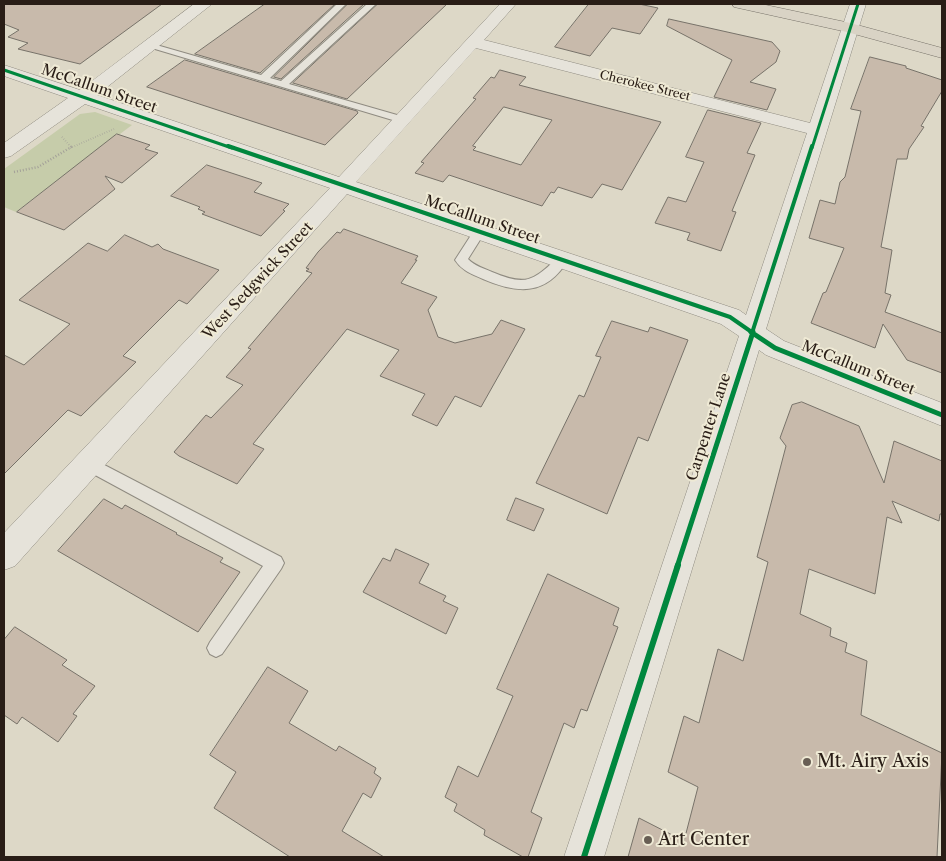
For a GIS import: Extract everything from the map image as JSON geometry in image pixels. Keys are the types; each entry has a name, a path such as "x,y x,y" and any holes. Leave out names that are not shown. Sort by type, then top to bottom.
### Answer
{"main road":[{"path":"740,4 850,28 942,53"}],"street":[{"path":"4,152 83,97 204,4"},
{"name":"West Sedgwick Street","path":"4,555 328,205 400,119 508,4"},
{"name":"Carpenter Lane","path":"584,857 858,4"},
{"name":"Cherokee Street","path":"472,42 817,130"},
{"name":"McCallum Street","path":"4,70 730,317 775,348 942,415"}],"lane":[{"path":"263,79 342,4"},
{"path":"282,85 372,4"},
{"path":"150,46 400,119"},
{"path":"479,232 462,260 463,264 520,288 541,282 562,260"},
{"path":"89,464 275,563 216,648"}],"path":[{"path":"12,172 41,167 71,148 99,139 119,125"},
{"path":"60,136 69,143 71,148"}],"green space":[{"path":"95,112 132,125 16,212 4,207 4,169 80,114"}],"building":[{"path":"4,4 162,4 80,64 18,49 28,43 8,37 19,30 4,24"},
{"path":"265,4 335,4 260,73 195,54"},
{"path":"348,4 364,4 281,79 274,77"},
{"path":"378,4 447,4 347,99 293,83"},
{"path":"589,4 639,4 658,8 640,34 612,28 590,56 555,47"},
{"path":"669,19 772,42 780,51 776,62 750,82 776,89 767,110 714,97 732,60 667,26"},
{"path":"870,57 906,66 906,68 942,80 942,91 921,126 924,127 909,149 907,159 897,159 881,247 892,250 885,293 891,295 885,312 942,333 942,373 907,360 883,324 875,348 811,323 844,248 809,238 820,200 835,204 840,182 845,177 861,111 851,109"},
{"path":"185,60 357,111 358,113 325,145 147,87"},
{"path":"500,70 526,77 519,85 661,122 622,190 602,184 592,198 558,187 554,193 551,192 542,206 449,175 443,182 415,173 424,163 421,162 476,99 473,98 491,77 494,78","holes":["504,107 552,120 521,165 473,150 476,147 473,146"]},
{"path":"708,110 761,123 747,153 755,155 732,211 736,212 721,251 687,240 690,233 655,223 668,197 686,202 704,162 686,157"},
{"path":"117,134 150,145 145,149 158,153 122,183 105,176 115,189 64,230 17,212"},
{"path":"207,165 262,183 254,192 289,204 283,210 285,211 261,236 202,214 205,212 198,209 200,207 171,196"},
{"path":"344,229 418,256 401,283 437,297 428,310 438,337 455,343 492,334 501,320 525,329 481,407 455,396 437,426 412,415 425,394 380,376 399,350 347,329 253,444 264,449 237,484 179,456 174,452 206,415 211,418 243,385 226,377 251,349 248,348 312,273 306,271 309,269 306,268 318,252 337,232 340,233"},
{"path":"125,235 152,247 158,244 163,249 219,270 187,304 179,300 123,356 136,362 81,416 68,410 4,474 4,355 24,365 70,324 19,300 88,243 107,251"},
{"path":"612,321 648,332 650,327 688,340 648,441 638,437 607,514 536,483 579,395 584,397 601,357 596,356"},
{"path":"802,402 859,426 884,483 894,441 942,461 942,514 940,514 939,521 892,501 902,523 887,517 875,594 809,569 800,614 831,628 830,636 847,643 845,652 867,661 861,715 942,753 937,857 628,857 639,818 684,841 698,787 668,772 684,716 699,723 718,649 743,661 768,562 757,557 786,446 780,438 792,405"},
{"path":"516,498 544,509 534,531 507,520"},
{"path":"104,499 122,509 125,505 223,558 220,562 240,572 198,632 58,551"},
{"path":"396,549 429,564 419,583 446,596 443,601 458,608 446,634 363,592 383,558 390,561"},
{"path":"548,574 619,608 613,625 618,627 587,711 581,709 574,728 564,723 531,812 542,818 528,857 523,857 484,835 485,830 454,811 457,804 445,797 458,766 478,777 513,696 497,689"},
{"path":"15,627 67,660 62,665 95,686 73,714 77,716 58,742 22,717 17,724 4,715 4,640"},
{"path":"268,667 308,691 289,723 336,751 339,746 376,768 374,773 381,778 371,798 363,793 342,831 384,857 290,857 214,808 236,772 210,755"}],"cycle path":[{"path":"584,857 858,4"},
{"path":"4,70 730,317 775,348 942,415"}],"place":[{"name":"Mt. Airy Axis","path":"807,762"},
{"name":"Art Center","path":"648,840"}]}
